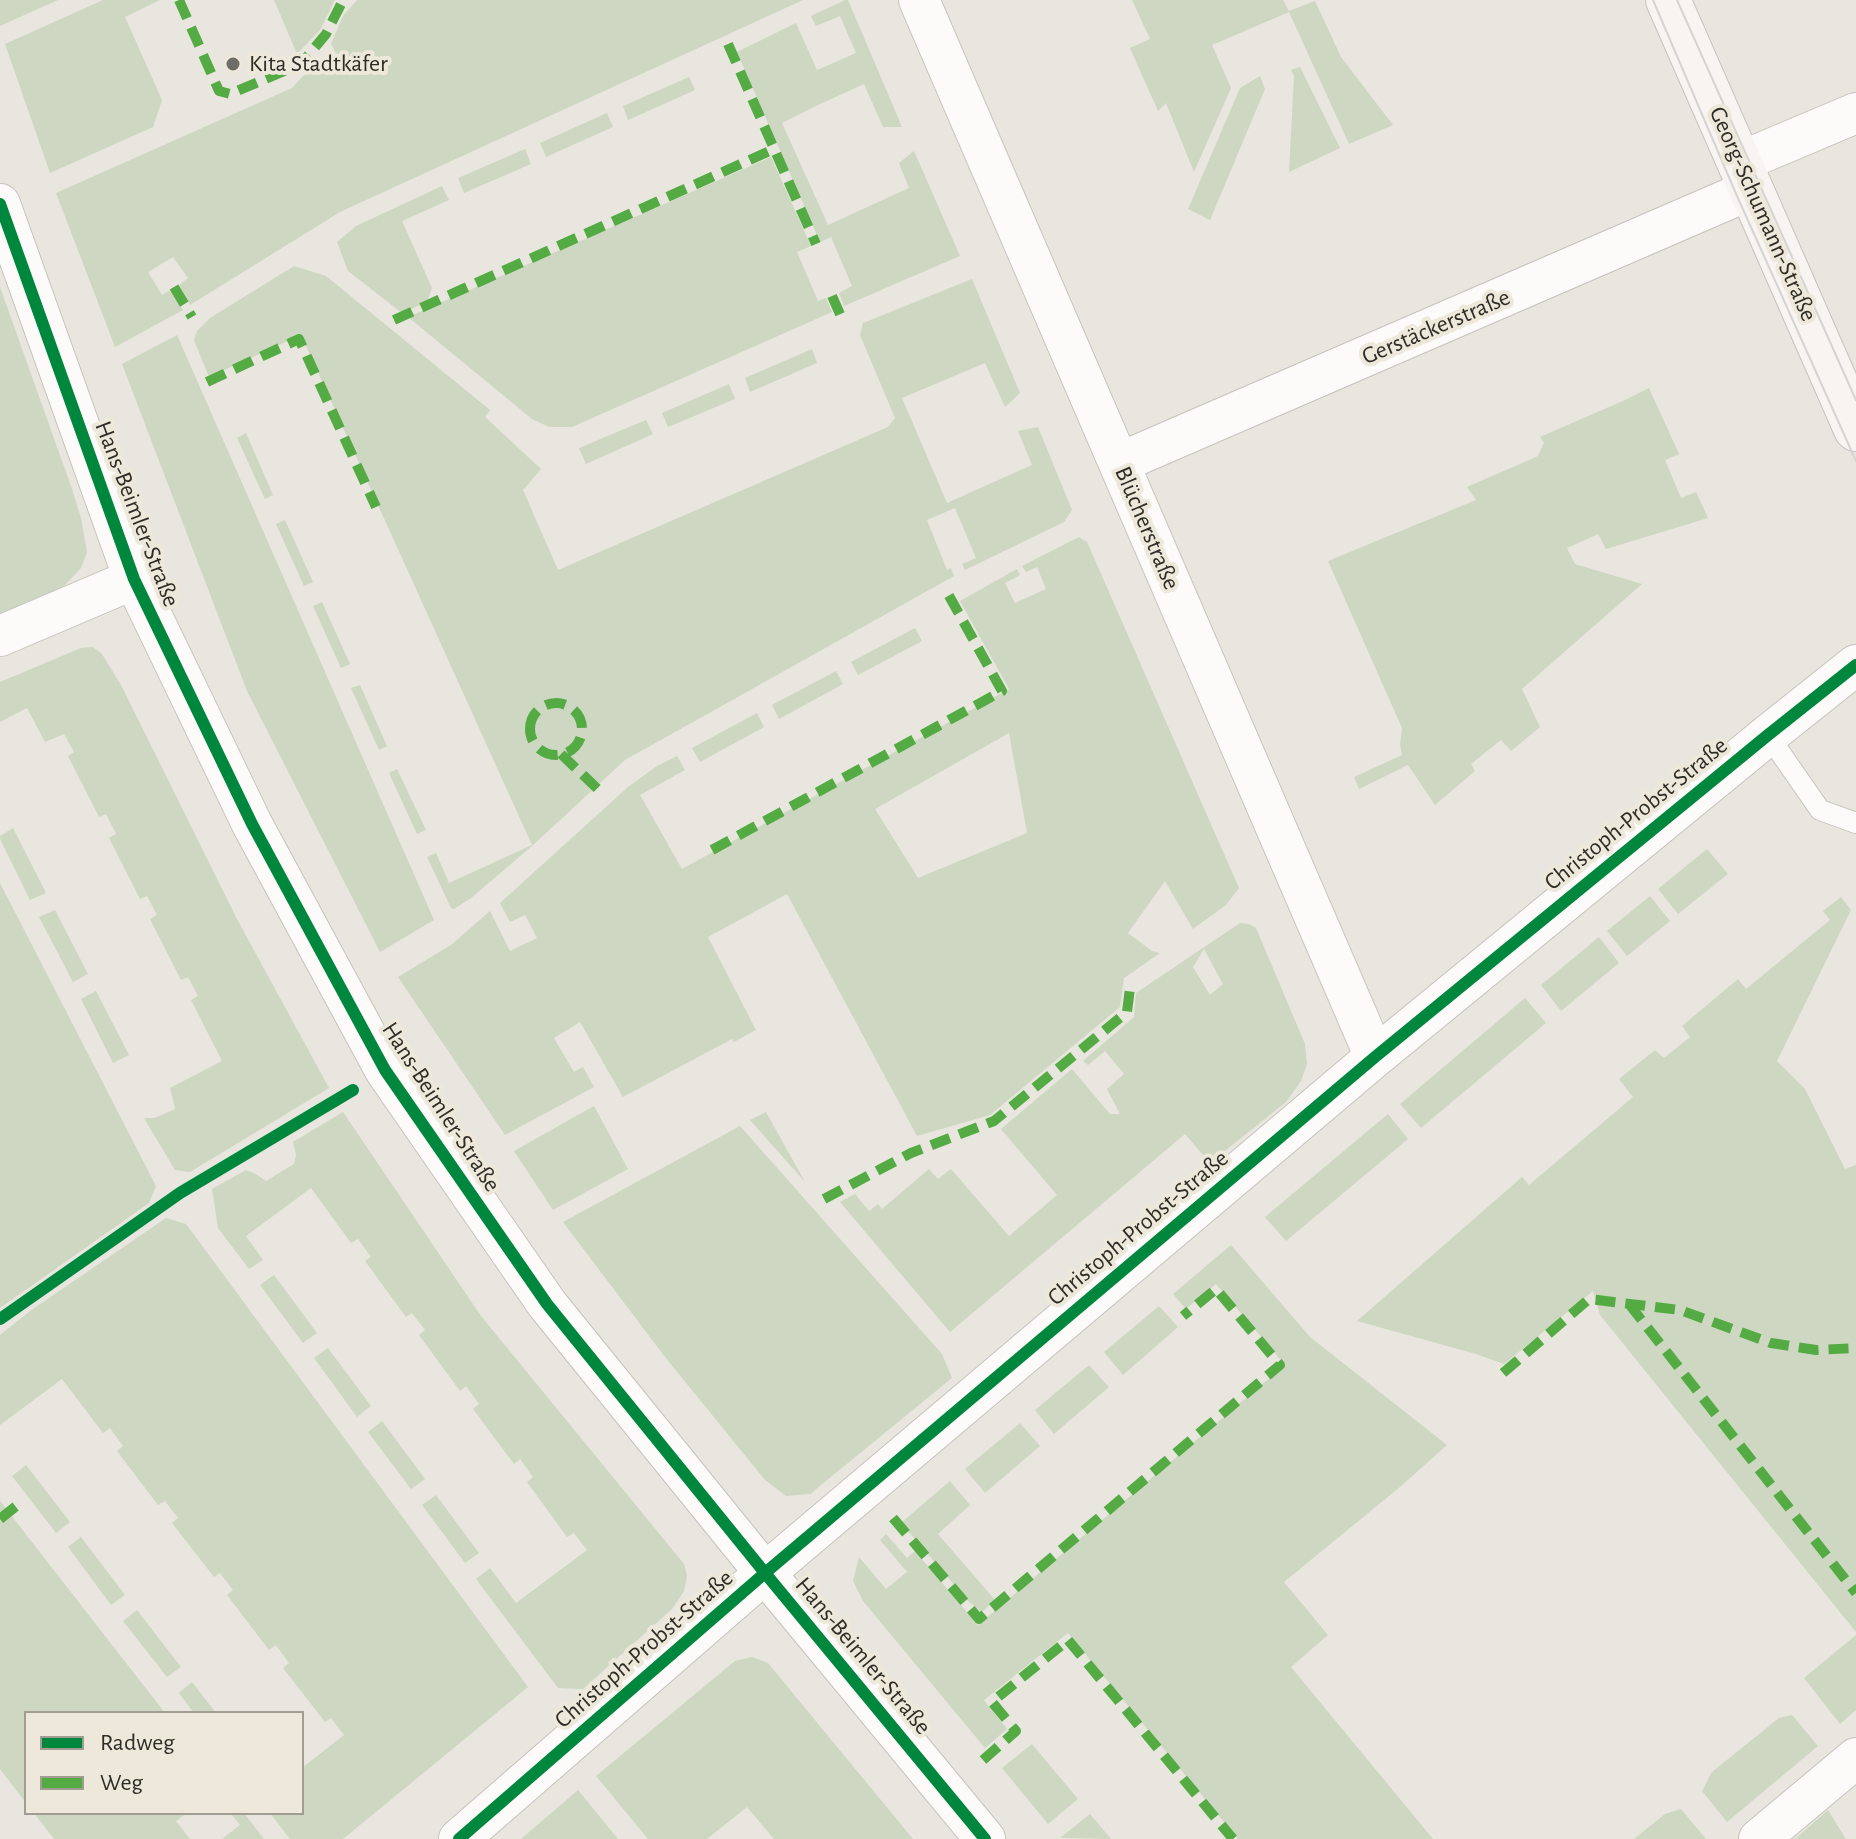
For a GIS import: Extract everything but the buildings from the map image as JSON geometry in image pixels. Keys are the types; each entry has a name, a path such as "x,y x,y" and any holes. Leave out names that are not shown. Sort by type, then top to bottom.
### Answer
{"main road":[{"name":"Georg-Schumann-Straße","path":"1668,0 1856,429"}],"street":[{"name":"Blücherstraße","path":"919,0 1375,1057"},
{"name":"Gerstäckerstraße","path":"1119,463 1746,176 1856,113"},
{"name":"Hans-Beimler-Straße","path":"0,204 134,579 252,824 385,1070 547,1304 985,1839"},
{"path":"0,636 134,579"},
{"name":"Christoph-Probst-Straße","path":"459,1839 765,1573 1375,1057 1856,665"},
{"path":"1759,1839 1856,1758"}],"lane":[{"path":"1768,735 1820,810 1856,823"}],"green space":[{"path":"0,0 58,0 0,26"},
{"path":"103,0 160,0 125,17 162,100 153,127 50,173 5,44"},
{"path":"274,0 335,0 320,30 297,54"},
{"path":"357,0 803,0 340,212 190,305 179,285 188,278 173,257 148,272 162,295 171,290 183,310 115,347 56,193 292,88 305,74 337,55 331,44 343,16"},
{"path":"848,0 902,127 883,127 864,84 782,123 828,225 909,188 899,163 914,151 960,256 844,306 839,293 852,286 831,237 820,242 737,52 796,23 817,70 856,53 840,16 816,26 811,16"},
{"path":"1132,0 1283,0 1289,11 1315,1 1341,57 1393,125 1349,144 1289,12 1212,45 1231,88 1194,172 1166,103 1158,111 1130,48 1150,39"},
{"path":"1300,67 1340,148 1289,172 1294,76 1291,70"},
{"path":"1260,76 1265,89 1210,220 1188,209 1240,88"},
{"path":"689,77 695,90 628,120 623,106"},
{"path":"607,113 613,127 546,157 540,143"},
{"path":"525,149 531,164 464,193 458,178"},
{"path":"771,157 811,246 797,252 818,301 826,298 832,312 572,427 549,427 532,419 408,317"},
{"path":"442,186 449,200 402,221 432,288 427,302 402,313 348,271 337,242 356,226"},
{"path":"294,266 326,276 490,410 485,417 541,469 523,490 558,570 888,427 895,418 860,335 863,323 972,279 1020,393 1005,407 985,363 902,398 947,503 1032,465 1018,431 1038,427 1072,510 1064,522 965,570 962,564 976,558 955,508 927,520 947,570 951,568 954,576 625,760 532,846 454,909 427,857 436,853 449,883 532,845 301,335 209,377 194,340 197,331 210,318"},
{"path":"0,287 72,489 87,552 81,568 64,586 0,618"},
{"path":"177,335 434,920 380,952 247,691 122,364"},
{"path":"812,349 817,363 750,392 745,378"},
{"path":"729,384 735,399 668,427 662,413"},
{"path":"1649,388 1679,454 1665,460 1681,498 1696,492 1708,518 1606,549 1598,534 1567,548 1575,564 1642,584 1522,689 1540,727 1511,751 1501,740 1471,764 1475,771 1435,805 1408,765 1359,789 1354,777 1402,755 1402,728 1328,561 1476,500 1467,487 1538,456 1544,443 1540,437"},
{"path":"646,420 653,434 586,464 579,448"},
{"path":"246,433 273,495 265,499 237,438"},
{"path":"285,520 313,582 304,586 276,524"},
{"path":"1079,537 1087,542 1239,888 1226,905 1193,929 1165,881 1128,933 1152,951 1160,953 1124,978 1120,1007 990,1115 917,1136 787,894 708,937 756,1030 734,1042 732,1039 623,1097 580,1022 554,1038 574,1072 583,1067 594,1087 505,1135 398,977 451,945 490,911 510,951 537,938 525,915 510,922 500,903 628,787 677,756 685,770 640,795 682,869 1009,689 960,601 1017,569 1020,575 1005,583 1015,603 1046,589 1037,567 1026,572 1022,566","holes":["1009,733 1027,833 918,878 875,809"]},
{"path":"322,602 350,664 341,668 313,606"},
{"path":"915,628 922,641 858,675 851,662"},
{"path":"93,647 102,654 121,685 237,919 329,1088 190,1172 175,1170 144,1118 155,1118 175,1109 170,1088 222,1061 191,1000 198,996 188,977 181,980 150,919 157,915 147,896 140,899 109,838 116,834 106,814 99,817 68,756 74,752 64,734 45,742 27,708 0,722 0,682 81,648"},
{"path":"836,671 843,684 779,719 772,705"},
{"path":"360,685 387,746 379,750 351,688"},
{"path":"757,713 764,727 700,762 692,748"},
{"path":"397,769 426,830 417,834 389,773"},
{"path":"13,828 46,893 30,900 0,839"},
{"path":"1707,849 1728,874 1678,914 1658,889"},
{"path":"0,883 156,1186 149,1203 0,1308"},
{"path":"1650,896 1670,921 1627,956 1607,931"},
{"path":"1841,897 1851,910 1777,1061 1805,1089 1845,1169 1856,1165 1856,1632 1600,1315 1593,1291 1504,1364 1357,1321 1522,1177 1529,1185 1633,1097 1619,1079 1655,1050 1664,1058 1690,1037 1682,1026 1738,979 1746,989 1830,920 1823,911"},
{"path":"55,910 88,974 73,982 39,917"},
{"path":"1240,923 1249,924 1256,928 1305,1044 1307,1064 1301,1081 1286,1102 1210,1163 1185,1134 950,1332 840,1202 855,1194 869,1211 878,1204 882,1209 929,1169 938,1179 951,1169 1009,1236 1057,1195 1001,1129 1072,1069 1110,1114 1120,1114 1107,1089 1124,1074 1105,1051 1088,1065 1083,1061 1134,1017 1136,993","holes":["1204,949 1223,984 1210,995 1193,967"]},
{"path":"1599,937 1619,963 1561,1011 1541,985"},
{"path":"96,991 129,1055 113,1063 81,999"},
{"path":"1525,998 1546,1023 1421,1128 1400,1104"},
{"path":"594,1106 628,1169 553,1210 514,1151"},
{"path":"343,1112 481,1316 684,1564 687,1576 684,1591 672,1609 583,1689 558,1688 476,1579 490,1568 516,1603 587,1550 574,1533 567,1537 527,1482 533,1477 520,1459 514,1464 473,1409 479,1404 466,1386 460,1391 419,1335 425,1330 412,1313 406,1317 365,1261 371,1257 358,1239 351,1243 311,1188 246,1236 263,1260 249,1269 218,1228 212,1189 246,1170 266,1181 294,1164 296,1155 293,1142"},
{"path":"766,1112 805,1182 750,1120"},
{"path":"1388,1114 1408,1139 1286,1241 1265,1217"},
{"path":"740,1126 942,1354 952,1378 810,1494 786,1496 765,1480 665,1357 563,1222"},
{"path":"166,1218 186,1224 528,1687 343,1839 290,1839 272,1815 304,1815 304,1766 344,1735 331,1718 325,1722 283,1668 289,1663 276,1645 269,1650 227,1595 233,1590 220,1573 214,1577 172,1523 178,1518 165,1501 158,1505 117,1451 123,1446 110,1428 103,1433 62,1379 0,1425 0,1335"},
{"path":"1231,1245 1310,1337 1447,1445 1284,1582 1328,1635 1291,1667 1433,1839 1238,1839 1068,1633 984,1700 1007,1729 985,1748 863,1601 853,1581 859,1557 886,1589 907,1572 880,1540 886,1534 907,1558 915,1551 978,1625 1285,1365 1216,1284 1186,1309 1173,1294"},
{"path":"274,1275 317,1333 303,1343 260,1285"},
{"path":"1159,1306 1178,1327 1123,1375 1104,1352"},
{"path":"328,1348 371,1406 357,1417 314,1358"},
{"path":"1089,1365 1109,1387 1054,1434 1035,1410"},
{"path":"382,1421 425,1479 411,1489 368,1432"},
{"path":"1020,1423 1040,1446 985,1493 965,1469"},
{"path":"26,1465 70,1522 56,1533 12,1476"},
{"path":"950,1481 970,1505 938,1534 995,1600 982,1612 969,1602 901,1523"},
{"path":"436,1495 479,1553 465,1563 422,1505"},
{"path":"0,1501 163,1711 24,1711 24,1800 0,1769"},
{"path":"81,1537 125,1595 111,1605 68,1547"},
{"path":"137,1610 181,1667 167,1677 123,1621"},
{"path":"1856,1635 1856,1710 1840,1724 1804,1678"},
{"path":"752,1657 768,1663 913,1839 774,1839 747,1807 707,1839 648,1839 596,1776 735,1661"},
{"path":"192,1682 214,1711 192,1711 179,1693"},
{"path":"1792,1715 1818,1746 1727,1822 1702,1791 1712,1772 1779,1718"},
{"path":"1032,1744 1078,1799 1048,1824 1002,1768"},
{"path":"578,1790 618,1839 521,1839"},
{"path":"1681,1809 1706,1839 1634,1839 1665,1814"},
{"path":"1828,1810 1846,1839 1795,1839"},
{"path":"1090,1814 1111,1839 1060,1838"},
{"path":"36,1815 184,1815 176,1821 190,1839 54,1839"},
{"path":"232,1815 246,1815 264,1839 222,1839 240,1825"}],"tram line":[{"path":"1653,0 1856,461"},
{"path":"1677,0 1856,400"}],"marked path":[{"path":"179,0 219,91 230,94 301,64 326,34 343,0"},
{"path":"728,44 816,244"},
{"path":"394,320 774,149"},
{"path":"174,287 192,317"},
{"path":"832,296 843,321"},
{"path":"207,382 299,339 376,507"},
{"path":"712,850 1002,691 948,594"},
{"path":"556,703 574,711 582,729 574,747 556,755 538,747 530,729 538,711 556,703"},
{"path":"561,754 604,795"},
{"path":"824,1199 911,1153 994,1121 1127,1012 1130,988"},
{"path":"893,1518 979,1619 1280,1365 1216,1289 1183,1316"},
{"path":"1503,1373 1589,1299 1680,1310 1771,1343 1816,1350 1856,1348"},
{"path":"1629,1304 1856,1593"},
{"path":"0,1519 20,1503"},
{"path":"983,1760 1016,1731 992,1702 1068,1640 1233,1839"}],"cycle path":[{"path":"0,204 134,579 252,824 385,1070 547,1304 985,1839"},
{"path":"459,1839 765,1573 1375,1057 1856,665"},
{"path":"0,1319 180,1193 353,1090"}],"place":[{"name":"Kita Stadtkäfer","path":"233,64"}]}
